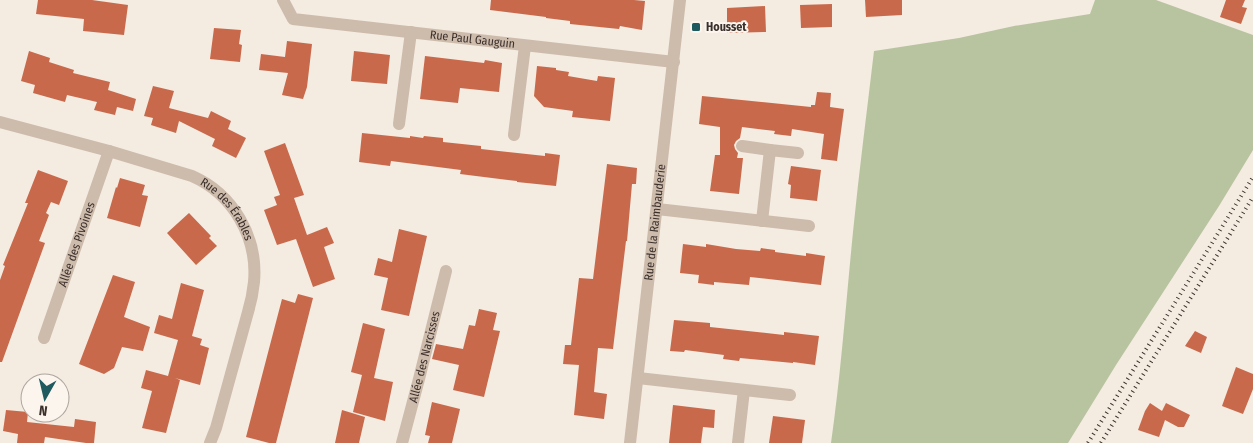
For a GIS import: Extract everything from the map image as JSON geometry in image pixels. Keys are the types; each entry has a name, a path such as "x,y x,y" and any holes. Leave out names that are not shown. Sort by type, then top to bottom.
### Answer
{"street":[{"name":"Rue Paul Gauguin","path":"283,0 293,19 674,62"},
{"name":"Rue de la Raimbauderie","path":"630,443 680,0"},
{"path":"399,124 411,32"},
{"path":"514,135 526,46"},
{"name":"Rue des Érables","path":"0,122 109,151 200,179 219,192 228,201 240,219 250,240 254,261 253,293 216,428 210,443"},
{"path":"742,146 798,153"},
{"path":"762,221 770,150"},
{"name":"Allée des Pivoines","path":"44,338 109,151"},
{"path":"657,209 809,226"},
{"name":"Allée des Narcisses","path":"402,443 420,379 446,271"},
{"path":"638,378 790,395"},
{"path":"738,443 744,390"}],"green space":[{"path":"1095,0 1156,0 1253,35 1253,150 1068,443 831,443 874,51 959,38 1014,26 1090,14"}],"building":[{"path":"38,0 92,0 128,5 124,35 83,31 84,19 36,14"},
{"path":"491,0 645,1 642,30 620,26 619,29 570,24 570,21 490,10"},
{"path":"865,0 902,0 902,15 866,17"},
{"path":"1226,0 1245,0 1242,7 1247,8 1241,24 1220,17"},
{"path":"832,4 832,27 801,28 800,5"},
{"path":"765,6 766,32 727,33 727,8"},
{"path":"214,28 241,30 239,44 242,45 240,62 210,59"},
{"path":"287,41 312,44 307,87 303,99 282,95 288,73 259,70 261,54 285,57"},
{"path":"29,51 50,58 49,62 74,70 73,73 110,82 108,90 136,99 133,111 117,107 115,115 94,110 97,102 67,95 65,102 33,93 35,85 21,81"},
{"path":"354,51 390,55 387,84 351,81"},
{"path":"425,56 484,63 485,60 502,63 499,92 460,88 458,103 420,99"},
{"path":"537,66 556,68 556,70 569,72 568,76 597,81 598,76 615,78 610,121 572,117 573,111 544,107 534,96"},
{"path":"153,86 174,91 169,108 208,118 211,111 231,121 228,129 246,138 236,158 212,146 215,139 179,121 176,133 151,125 153,118 144,116"},
{"path":"817,92 831,93 830,107 844,109 837,161 821,159 824,134 792,129 791,136 774,134 775,131 742,127 740,138 734,145 738,153 737,158 743,158 739,194 710,191 715,155 720,155 720,127 699,124 702,96 811,107 811,105 815,105"},
{"path":"362,133 410,138 410,136 423,138 424,136 443,138 443,142 481,146 481,149 545,156 545,153 560,155 556,186 460,174 461,170 391,161 390,166 359,162"},
{"path":"285,143 304,195 294,198 307,235 327,227 334,243 324,247 335,279 313,287 296,239 277,245 264,210 277,205 274,197 280,195 264,151"},
{"path":"607,164 637,168 636,184 632,184 627,241 613,349 598,348 594,392 607,394 604,419 574,415 579,365 563,364 565,345 571,345 579,278 593,279"},
{"path":"791,166 821,170 817,201 790,198 791,185 788,184"},
{"path":"38,170 68,181 59,205 51,202 46,213 49,215 39,241 45,243 2,362 0,362 0,280 5,266 3,265 28,203 25,203"},
{"path":"120,178 145,185 142,195 148,196 140,227 107,218"},
{"path":"189,213 211,236 209,238 217,246 196,265 167,233"},
{"path":"399,229 427,236 409,316 381,310 388,278 374,275 378,258 392,262"},
{"path":"683,244 706,247 706,244 760,251 761,248 806,256 806,253 825,256 821,285 750,277 749,285 714,282 714,285 698,283 699,275 680,273"},
{"path":"113,275 135,282 124,317 150,327 143,351 122,347 114,368 104,374 79,364"},
{"path":"181,283 204,290 192,336 202,339 200,345 209,348 200,385 175,378 180,380 166,433 142,428 152,391 141,388 146,370 168,376 178,340 154,333 159,315 172,319"},
{"path":"298,294 313,298 276,443 246,437 282,299 295,303"},
{"path":"479,309 497,313 493,330 500,331 484,397 453,390 459,365 432,359 436,344 463,349 469,325 475,326"},
{"path":"674,320 710,323 710,327 784,335 784,332 819,336 815,365 740,358 739,361 723,359 724,355 685,350 684,352 670,351"},
{"path":"363,323 385,329 374,378 393,382 385,421 353,412 362,375 351,372"},
{"path":"1195,331 1207,337 1201,353 1185,346"},
{"path":"1236,367 1253,374 1253,389 1243,414 1222,406"},
{"path":"432,402 460,409 452,443 428,443 430,436 425,435"},
{"path":"1150,403 1162,411 1166,403 1190,415 1184,427 1178,427 1165,420 1159,437 1138,430"},
{"path":"673,405 715,410 714,428 703,427 701,443 669,443"},
{"path":"6,410 20,411 20,423 74,427 75,419 96,422 94,443 45,437 44,443 17,443 18,434 3,431"},
{"path":"342,410 365,417 359,443 335,443"},
{"path":"773,416 805,420 802,443 769,443"}],"railway":[{"path":"1088,443 1253,177"},
{"path":"1101,443 1253,197"}],"place":[{"name":"Housset","path":"696,27"}]}
